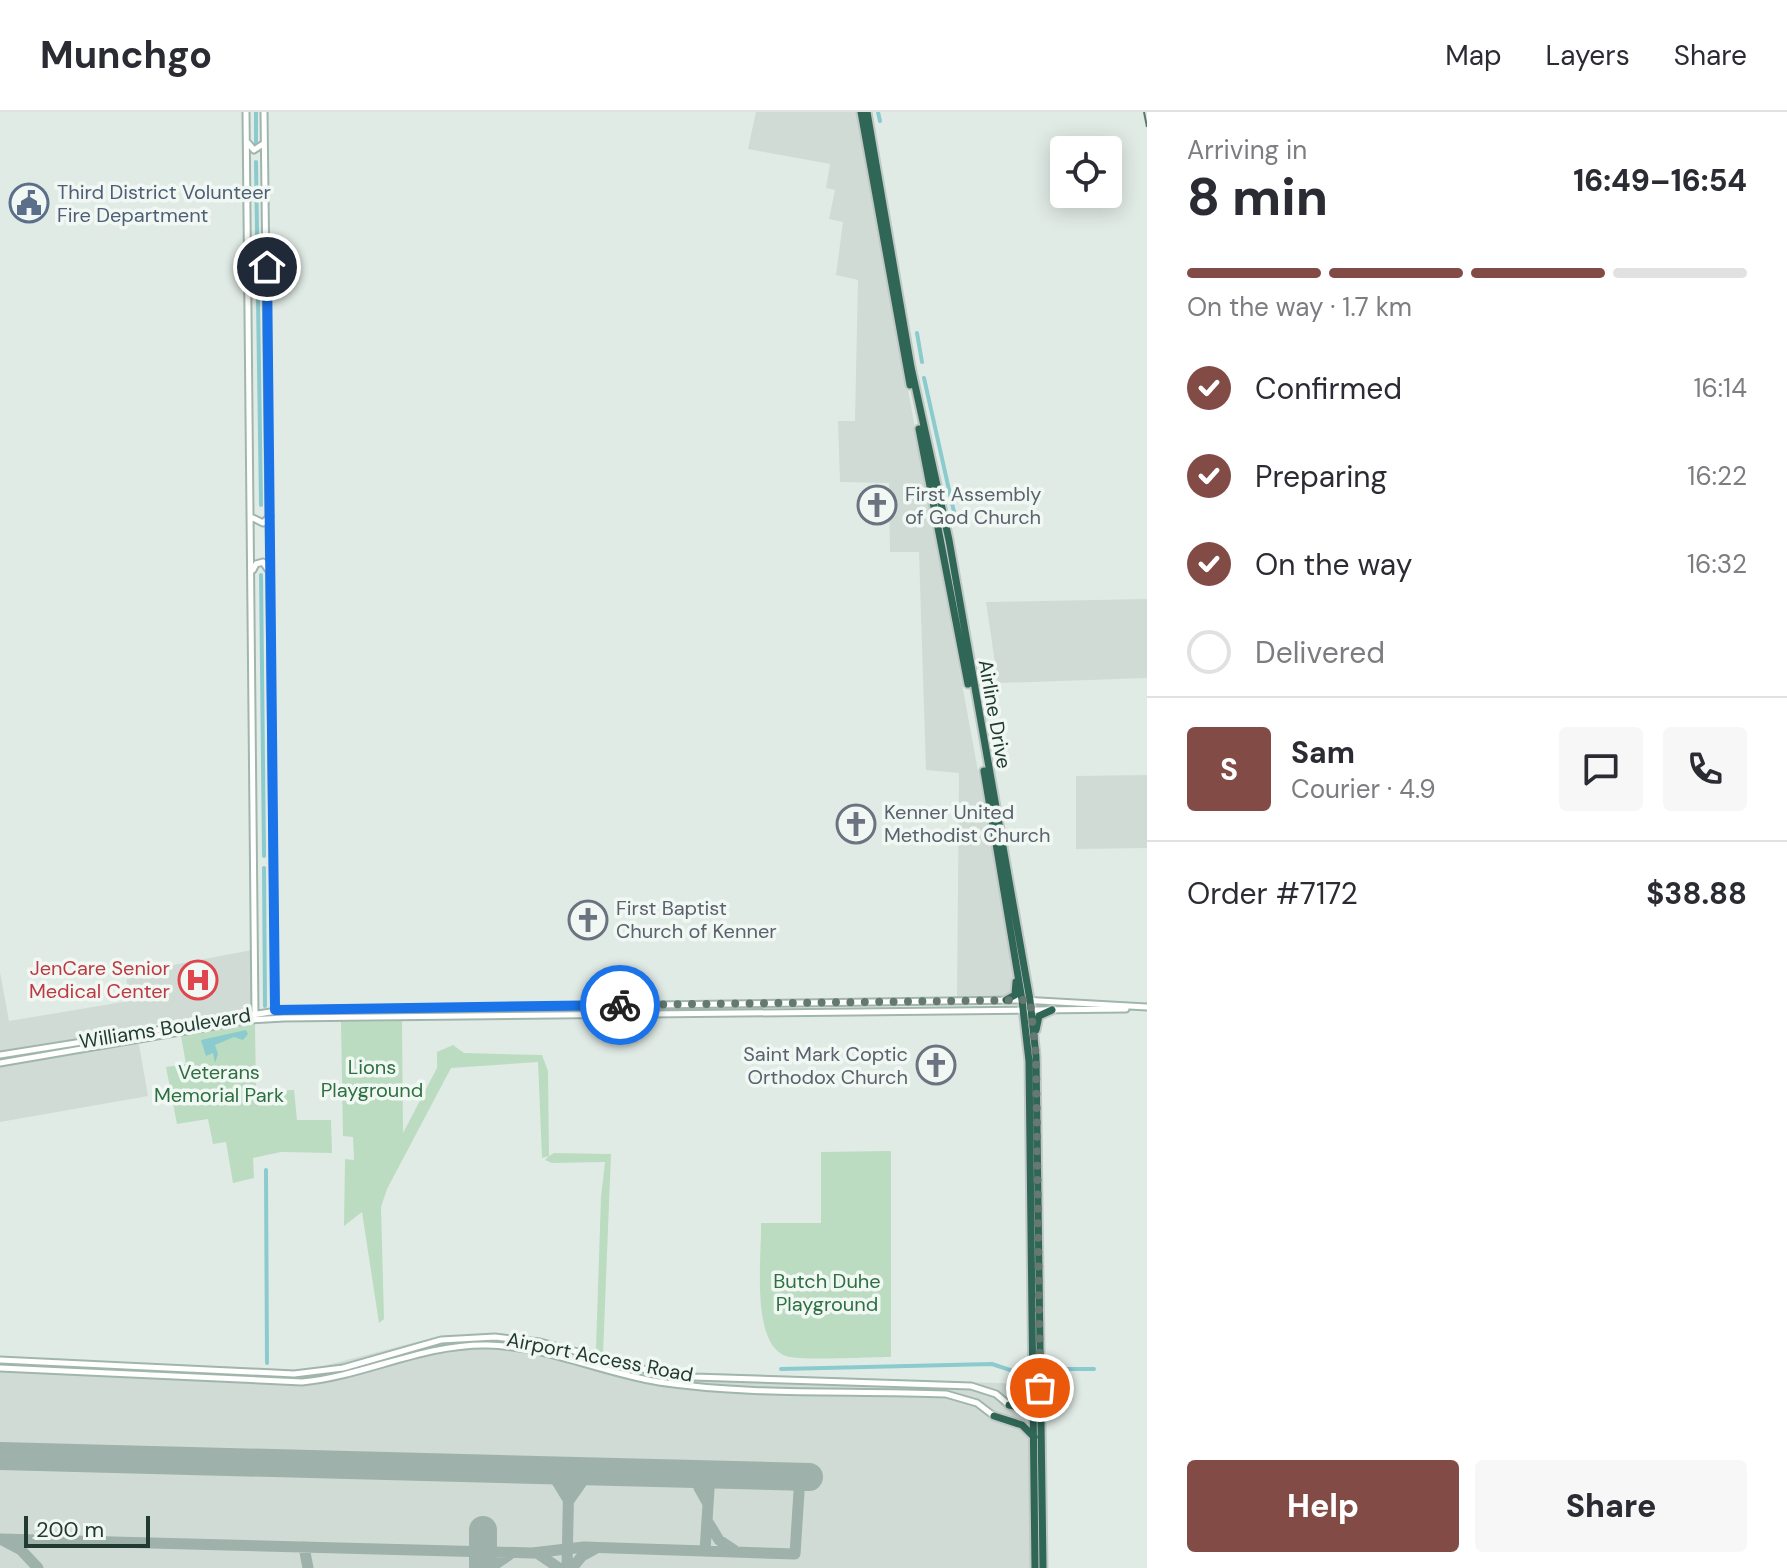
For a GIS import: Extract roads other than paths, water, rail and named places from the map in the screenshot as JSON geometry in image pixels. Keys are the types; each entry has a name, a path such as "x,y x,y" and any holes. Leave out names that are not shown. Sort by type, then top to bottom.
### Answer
{"highway":[{"name":"Airline Drive","path":"864,112 902,347 946,556 1016,960 1026,1000"},
{"name":"Airline Drive","path":"864,112 906,341 949,540 1026,1000 1035,1568"},
{"path":"1006,1000 1016,992 1016,960"},
{"name":"Airline Drive","path":"1026,1010 1034,1040 1043,1568"},
{"path":"1034,1040 1039,1016 1052,1010"},
{"path":"1021,1406 1030,1400 1033,1390"},
{"path":"1009,1405 1034,1408 1041,1416"},
{"path":"994,1416 1022,1425 1034,1437"}],"main road":[{"path":"246,112 256,1016"},
{"path":"264,112 275,1010 268,1019"},
{"path":"247,138 254,150 265,141"},
{"path":"251,514 258,523 267,521 270,516"},
{"path":"252,573 256,564 263,562 270,575"},
{"name":"Williams Boulevard","path":"0,1055 140,1035 256,1016 275,1010 1006,1000 1147,1008"},
{"name":"Williams Boulevard","path":"2,1063 126,1041 159,1029 256,1016 268,1019 1147,1008"},
{"path":"315,1009 316,1017"},
{"path":"2,1063 26,1051"},
{"name":"Airport Access Road","path":"0,1360 294,1374 343,1368 441,1340 495,1337 540,1342 672,1374 971,1386 996,1394 1009,1405"},
{"name":"Airport Access Road","path":"0,1368 302,1382 344,1376 456,1346 513,1346 658,1382 719,1387 946,1394 977,1403 994,1416"}],"water":[{"path":"246,1030 248,1034 243,1040 234,1037 215,1045 218,1054 215,1063 213,1053 206,1056 201,1040"}],"waterway":[{"path":"256,112 256,144"},
{"path":"878,112 880,121"},
{"path":"256,162 261,505"},
{"path":"917,333 922,362"},
{"path":"924,378 956,521"},
{"path":"261,575 264,856"},
{"path":"264,868 265,1006"},
{"path":"266,1170 267,1363"},
{"path":"781,1369 992,1364 1025,1375"},
{"path":"1047,1374 1066,1369 1094,1369"}],"railway":[{"path":"1144,112 1147,127"}],"place":[{"name":"Third District Volunteer Fire Department","path":"29,203"},
{"name":"First Assembly of God Church","path":"877,505"},
{"name":"Kenner United Methodist Church","path":"856,824"},
{"name":"First Baptist Church of Kenner","path":"588,920"},
{"name":"JenCare Senior Medical Center","path":"198,980"},
{"name":"Saint Mark Coptic Orthodox Church","path":"936,1065"}],"park label":[{"name":"Lions Playground","path":"372,1078"},
{"name":"Veterans Memorial Park","path":"219,1084"},
{"name":"Butch Duhe Playground","path":"827,1292"}]}
